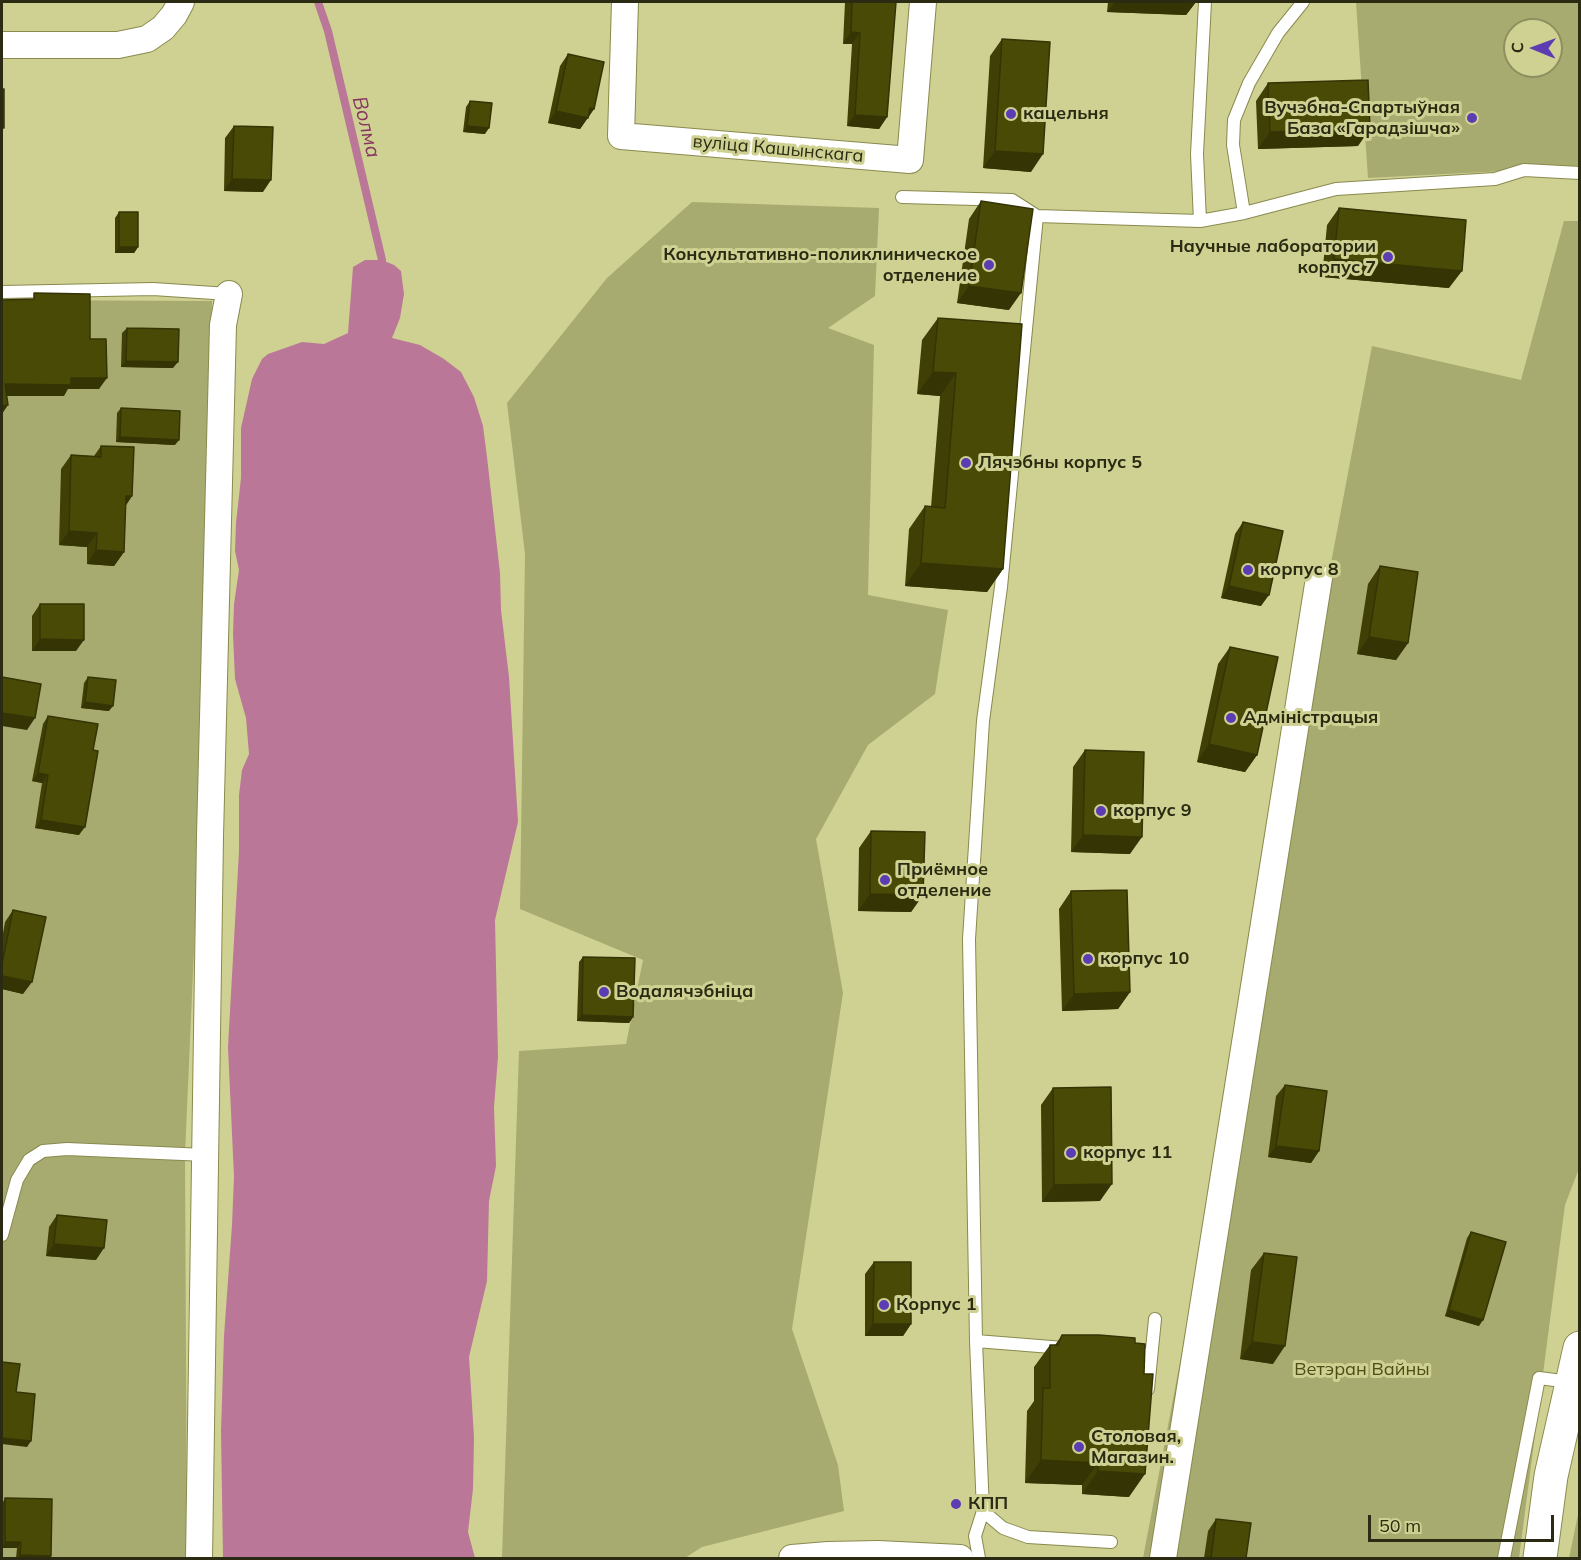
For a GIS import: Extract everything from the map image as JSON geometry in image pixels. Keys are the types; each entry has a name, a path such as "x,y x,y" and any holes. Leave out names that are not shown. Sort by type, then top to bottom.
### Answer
{"street":[{"path":"2,45 118,45 147,39 163,28 181,2"},
{"name":"вуліца Кашынскага","path":"625,2 621,136 910,160 923,2"},
{"path":"199,1558 210,836 223,324 229,294"},
{"path":"1163,1558 1319,578"},
{"path":"1540,1558 1551,1476 1580,1348"},
{"path":"792,1558 878,1554 960,1558"}],"lane":[{"path":"1200,221 1197,154 1205,2"},
{"path":"1244,213 1233,145 1234,120 1249,83 1278,33 1303,2"},
{"path":"902,197 1012,200 1037,216 1200,221 1244,213 1336,189 1495,179 1524,170 1580,173"},
{"path":"979,1558 975,1536 983,1511 976,1341 969,939 983,721 1001,587 1037,216"},
{"path":"2,292 153,289 229,294"},
{"path":"2,1235 17,1180 29,1160 43,1151 66,1149 206,1155"},
{"path":"1148,1389 1155,1319"},
{"path":"976,1341 1081,1349"},
{"path":"1116,1352 1150,1355"},
{"path":"1504,1558 1539,1378 1572,1383"},
{"path":"983,1511 1003,1528 1028,1537 1111,1542"}],"green space":[{"name":"Вучэбна-Спартыўная База «Гарадзішча»","path":"1356,2 1579,2 1579,170 1524,170 1368,178"},
{"path":"692,202 879,208 875,296 828,328 874,345 868,595 948,610 935,694 868,745 816,839 843,993 792,1329 838,1465 844,1511 702,1547 685,1558 502,1558 519,1051 626,1044 643,960 520,909 525,554 507,403 607,278"},
{"name":"Ветэран Вайны","path":"1564,221 1579,221 1580,1166 1565,1205 1519,1558 1143,1558 1372,346 1521,380"},
{"path":"2,300 212,301 206,678 185,1154 187,1558 2,1558"},
{"path":"1579,1510 1579,1558 1569,1558"}],"shaded area":[{"path":"365,260 382,260 401,271 404,294 400,318 392,338 420,345 444,359 461,372 474,397 483,426 487,457 509,677 518,822 495,920 498,1057 494,1107 496,1166 489,1201 487,1281 469,1357 474,1437 473,1489 468,1532 475,1558 223,1558 221,1431 224,1336 234,1177 228,1047 239,851 239,795 242,770 249,754 246,718 235,679 233,634 234,604 239,570 235,551 241,478 241,428 252,379 262,359 268,354 302,342 324,344 348,333 353,267"}],"building":[{"path":"852,2 896,2 887,117 855,115 860,33 851,32"},
{"name":"кацельня","path":"1002,39 1050,42 1043,154 995,151"},
{"path":"568,54 604,62 594,109 590,108 588,118 556,111"},
{"path":"1368,80 1370,129 1270,132 1268,83"},
{"path":"2,89 4,89 4,128 2,128"},
{"path":"470,101 492,103 489,128 467,126"},
{"path":"234,126 273,127 271,180 232,179"},
{"name":"Консультативно-поликлиническое отделение","path":"981,201 1033,209 1021,293 969,286"},
{"path":"1339,208 1466,220 1462,271 1334,259"},
{"path":"119,212 138,212 138,247 119,247"},
{"path":"34,293 90,294 90,339 106,339 107,378 71,378 71,385 5,384 8,405 2,406 2,300 34,299"},
{"name":"Лячэбны корпус 5","path":"938,318 1022,324 1003,569 921,563 925,506 945,508 956,373 933,372"},
{"path":"127,328 179,329 178,362 126,361"},
{"path":"121,408 180,411 179,440 120,437"},
{"path":"101,446 134,447 132,496 126,496 124,552 96,550 97,533 69,531 71,455 101,457"},
{"name":"корпус 8","path":"1243,522 1283,531 1269,595 1229,586"},
{"path":"1380,566 1418,572 1408,643 1369,637"},
{"path":"40,604 84,604 84,640 40,639"},
{"name":"Адміністрацыя","path":"1230,647 1278,657 1257,755 1209,744"},
{"path":"2,677 41,684 35,718 2,713"},
{"path":"88,677 116,680 113,706 85,702"},
{"path":"48,716 98,724 93,750 98,751 85,827 41,820 48,775 38,773"},
{"name":"корпус 9","path":"1085,750 1144,752 1142,837 1083,835"},
{"path":"871,831 925,832 923,895 870,894"},
{"name":"корпус 10","path":"1127,890 1130,992 1074,994 1071,891"},
{"path":"13,910 46,917 32,982 2,976 2,964"},
{"name":"Водалячэбніца","path":"583,957 635,958 633,1017 582,1015"},
{"path":"1285,1085 1327,1091 1319,1151 1276,1146"},
{"name":"корпус 11","path":"1111,1087 1112,1184 1054,1185 1053,1088"},
{"path":"57,1215 107,1220 104,1248 54,1244"},
{"path":"1471,1232 1506,1242 1483,1320 1449,1310"},
{"path":"1264,1253 1297,1257 1285,1346 1252,1342"},
{"name":"Корпус 1","path":"874,1262 911,1262 911,1324 873,1324"},
{"name":"Столовая, Магазин.","path":"1062,1335 1135,1338 1135,1343 1145,1344 1144,1374 1153,1374 1145,1474 1098,1471 1098,1463 1041,1460 1043,1388 1050,1388 1050,1345 1058,1345"},
{"path":"2,1362 20,1364 16,1392 35,1394 31,1441 2,1438"},
{"path":"5,1498 52,1499 51,1556 20,1555 21,1542 5,1542"},
{"path":"1216,1519 1251,1523 1246,1558 1211,1558"}],"waterway":[{"name":"Волма","path":"318,2 328,31 382,260"}],"place":[{"name":"кацельня","path":"1011,114"},
{"name":"Вучэбна-Спартыўная База «Гарадзішча»","path":"1472,118"},
{"name":"Научные лаборатории корпус 7","path":"1388,257"},
{"name":"Консультативно-поликлиническое отделение","path":"989,265"},
{"name":"Лячэбны корпус 5","path":"966,463"},
{"name":"корпус 8","path":"1248,570"},
{"name":"Адміністрацыя","path":"1231,718"},
{"name":"корпус 9","path":"1101,811"},
{"name":"Приёмное отделение","path":"885,880"},
{"name":"корпус 10","path":"1088,959"},
{"name":"Водалячэбніца","path":"604,992"},
{"name":"корпус 11","path":"1071,1153"},
{"name":"Корпус 1","path":"884,1305"},
{"name":"Столовая, Магазин.","path":"1079,1447"},
{"name":"КПП","path":"956,1504"}]}
